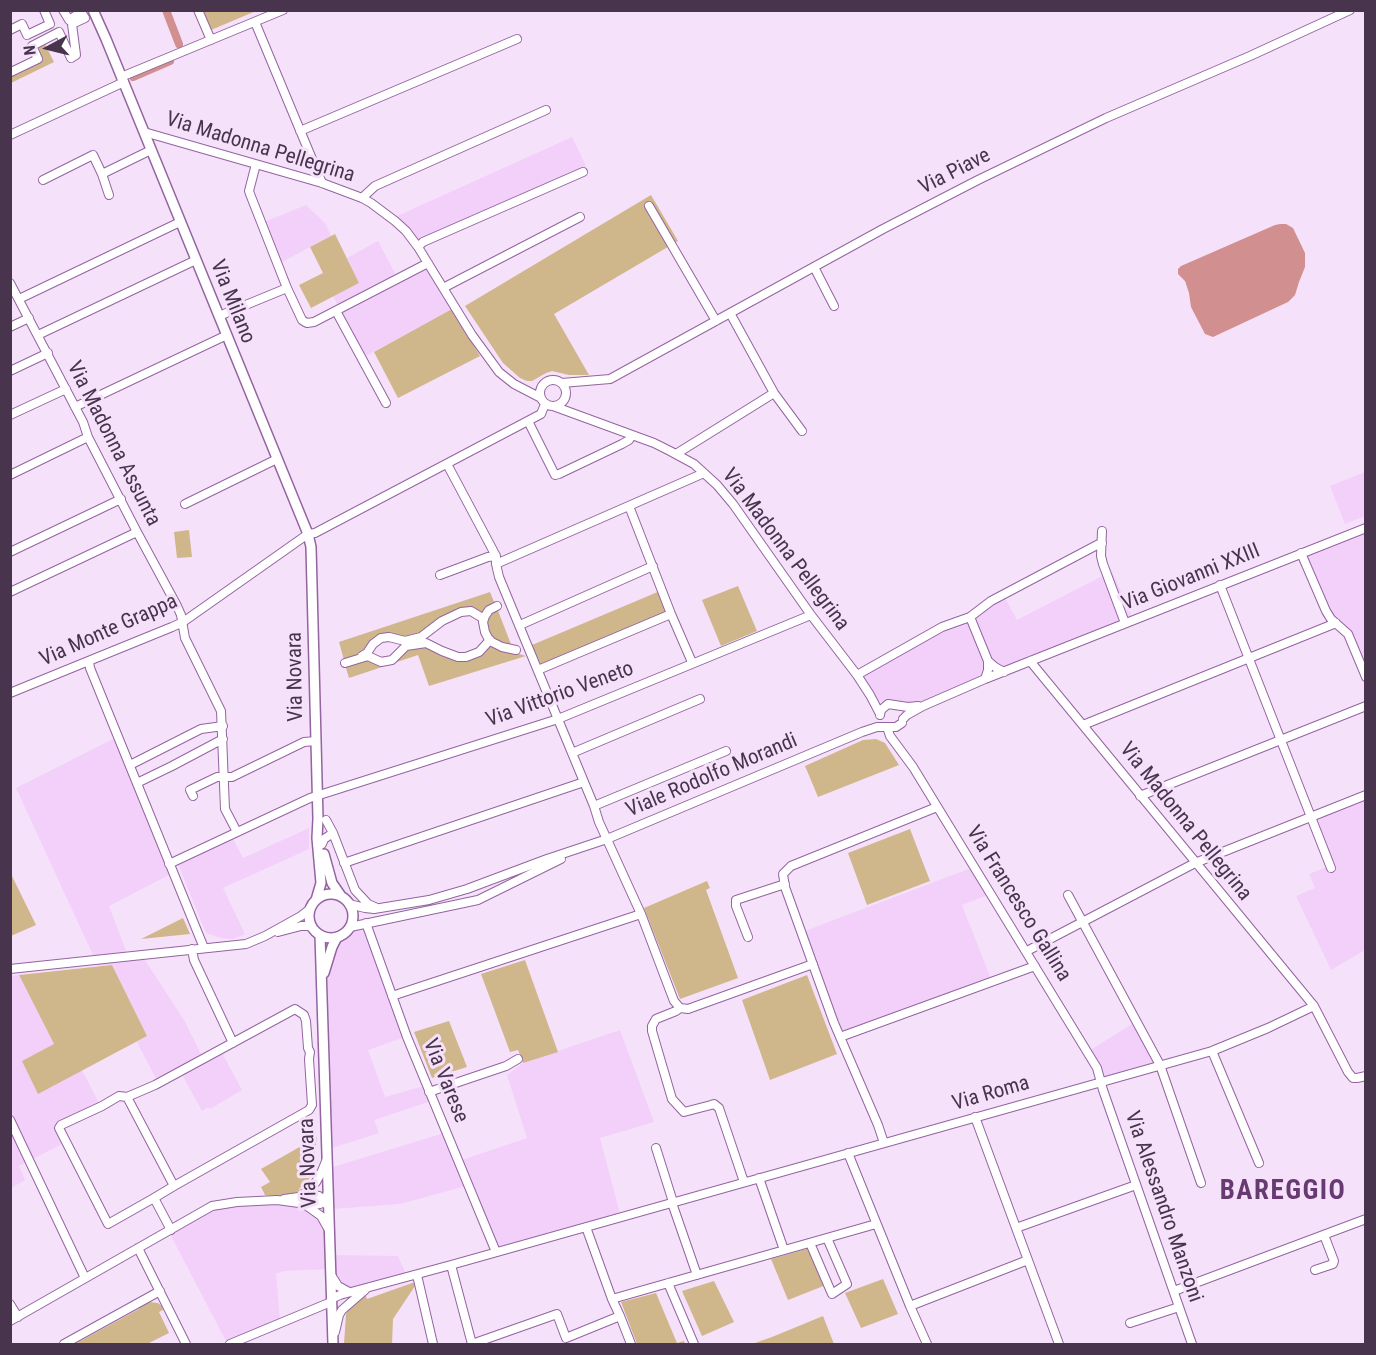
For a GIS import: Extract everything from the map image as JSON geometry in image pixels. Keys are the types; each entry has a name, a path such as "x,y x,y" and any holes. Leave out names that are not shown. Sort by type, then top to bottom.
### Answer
{"main road":[{"name":"Via Milano","path":"93,10 308,534"},
{"name":"Via Novara","path":"308,534 311,547 317,796 328,874 336,890 345,900"},
{"name":"Via Novara","path":"316,900 321,883 317,838 322,820"},
{"path":"335,894 345,900 353,915 350,927 337,937 320,935 312,927 309,915 316,900 321,896 335,894"},
{"name":"Via Novara","path":"320,935 333,1344"},
{"name":"Via Novara","path":"322,981 337,937"}],"street":[{"path":"10,30 22,24 27,35 50,24 44,10"},
{"path":"10,70 11,72 38,59 32,46 59,32 71,58 76,56 72,24 86,18 81,12 69,20 63,10"},
{"path":"198,10 210,40"},
{"path":"10,135 122,79 283,10"},
{"name":"Via Piave","path":"562,383 610,379 883,229 957,191 1106,117 1250,56 1350,10"},
{"path":"255,22 322,183"},
{"path":"300,131 517,39"},
{"path":"362,198 375,186 546,110"},
{"name":"Via Madonna Pellegrina","path":"144,132 322,183 362,198 395,221 418,247 472,335 506,379 546,403 654,443 676,454 694,464 717,485 857,675 880,716"},
{"path":"102,174 151,150"},
{"path":"43,180 93,155 109,195"},
{"path":"256,164 250,194 287,288 304,322 310,323 336,311 428,263"},
{"path":"418,247 423,242 583,172"},
{"path":"648,206 716,321"},
{"path":"444,288 580,217"},
{"path":"19,299 180,222"},
{"path":"38,335 196,260"},
{"path":"814,267 834,306"},
{"name":"Via Madonna Assunta","path":"10,283 177,606 183,622 185,638 221,711 225,809 237,832"},
{"path":"219,316 287,288"},
{"path":"336,311 386,403"},
{"path":"730,313 774,393 802,431"},
{"path":"10,327 29,318"},
{"path":"75,407 227,335"},
{"path":"10,371 48,353"},
{"path":"546,403 540,392 541,387 546,381 558,380 566,389 571,408 578,414"},
{"name":"Via Piave","path":"566,395 573,387 586,381"},
{"path":"523,388 541,387"},
{"path":"10,415 66,389"},
{"path":"676,454 774,393"},
{"path":"546,403 562,403 566,395"},
{"path":"308,534 315,533 541,414 546,403"},
{"path":"528,421 555,475 622,444 632,435"},
{"path":"10,475 88,437"},
{"path":"185,504 277,459"},
{"path":"447,464 496,560 498,577 520,625 607,839 641,914 674,1001 680,1008"},
{"path":"440,575 488,557 496,560 704,473"},
{"path":"10,552 121,499"},
{"path":"629,506 671,614 693,663"},
{"name":"Via Giovanni XXIII","path":"1030,661 1365,528"},
{"path":"1102,531 1103,564 1125,623"},
{"path":"10,592 137,532"},
{"name":"Via Monte Grappa","path":"10,693 183,622 308,534"},
{"path":"857,675 942,627 970,617 991,601 1102,543"},
{"path":"1301,553 1326,611 1331,619 1348,634 1365,677"},
{"path":"520,625 653,566"},
{"path":"1220,585 1331,868"},
{"path":"497,606 489,610 484,619 485,632 490,640 502,647 516,650"},
{"path":"345,663 367,653 381,638 389,637 405,641 421,637 442,621 467,610 484,619"},
{"path":"538,670 671,614"},
{"name":"Via Vittorio Veneto","path":"170,864 317,796 558,719 811,615"},
{"path":"970,617 988,661 985,680"},
{"path":"1083,725 1336,622"},
{"path":"430,630 432,645"},
{"path":"360,657 368,656 381,662 392,660 406,646 426,643 458,657 466,657 479,652 490,640"},
{"path":"89,661 204,948"},
{"path":"988,661 1004,672"},
{"path":"900,749 898,736 907,715 923,706 1030,661"},
{"name":"Via Madonna Pellegrina","path":"1030,661 1314,1006 1348,1072 1353,1078 1365,1076"},
{"path":"870,695 879,703 908,707 923,706"},
{"path":"572,753 700,699"},
{"path":"888,704 881,710 880,716 886,727 896,727 903,721 903,712 899,706"},
{"path":"1140,796 1365,706"},
{"name":"Viale Rodolfo Morandi","path":"862,732 880,716"},
{"path":"130,765 201,729 222,726"},
{"name":"Viale Rodolfo Morandi","path":"345,900 365,908 375,909 429,900 467,889 607,839 862,732 877,727 886,727"},
{"name":"Via Francesco Gallina","path":"886,727 1027,951 1097,1068 1101,1081"},
{"path":"137,783 223,739"},
{"path":"193,796 190,790 217,777 232,777 304,742 316,741"},
{"path":"594,806 726,751"},
{"path":"344,863 585,782"},
{"path":"1027,951 1195,863 1365,795"},
{"path":"884,1143 834,1023 783,874 791,866 937,807"},
{"path":"322,820 333,833 355,890 368,904 381,908"},
{"path":"322,844 324,839 333,833"},
{"name":"Viale Rodolfo Morandi","path":"350,927 478,900 575,851"},
{"path":"748,937 736,906 736,900 785,884"},
{"path":"345,900 354,897 355,890"},
{"path":"1068,895 1160,1065 1201,1183"},
{"path":"266,936 310,909"},
{"path":"392,996 641,914"},
{"name":"Via Varese","path":"366,922 407,1037 496,1252"},
{"path":"10,969 246,944 292,927 312,927"},
{"path":"192,949 194,960 233,1043"},
{"path":"744,1182 719,1108 714,1104 684,1112 674,1102 652,1026 656,1019 680,1008 688,1009 813,964"},
{"path":"840,1037 1035,966"},
{"name":"Via Roma","path":"230,1344 331,1302 339,1305 352,1295 366,1289 1212,1050 1268,1028 1314,1006"},
{"path":"296,1009 304,1016 310,1052 312,1105 309,1110 108,1224 59,1128 61,1125 119,1096 127,1097 155,1085 233,1043 296,1009"},
{"path":"1212,1050 1259,1163"},
{"path":"310,1052 317,1056 324,1055"},
{"path":"429,1092 506,1066 518,1059"},
{"name":"Via Alessandro Manzoni","path":"1101,1081 1192,1344"},
{"path":"127,1097 174,1186"},
{"path":"975,1117 1059,1344"},
{"path":"10,1120 85,1278"},
{"path":"656,1148 697,1275"},
{"path":"848,1153 927,1344"},
{"path":"303,1199 316,1182 327,1157"},
{"path":"759,1178 784,1250"},
{"path":"1016,1228 1136,1185"},
{"path":"10,1304 14,1319 212,1206 319,1196 327,1201"},
{"path":"154,1198 171,1230"},
{"path":"303,1199 321,1216 329,1231"},
{"path":"1174,1291 1365,1219"},
{"path":"612,1299 876,1224"},
{"path":"586,1227 631,1344"},
{"path":"1315,1270 1333,1264 1334,1261 1324,1234"},
{"path":"810,1243 832,1294 847,1284 827,1238"},
{"path":"138,1248 186,1344"},
{"path":"910,1306 1028,1260"},
{"path":"451,1265 472,1344 556,1314 567,1341 620,1316"},
{"path":"330,1271 338,1286 352,1295 339,1315 333,1344"},
{"path":"417,1275 433,1344"},
{"path":"668,1283 694,1344"},
{"path":"64,1344 160,1291"},
{"path":"1130,1323 1179,1306"}],"shaded area":[{"path":"202,11 256,11 211,30"},
{"path":"43,40 54,62 11,83 11,72 38,59 32,46"},
{"path":"572,137 586,166 419,244 395,217"},
{"path":"651,195 678,241 554,314 589,375 569,375 552,371 532,381 520,378 503,363 465,306"},
{"path":"306,205 325,223 331,236 280,263 264,222"},
{"path":"1280,224 1293,228 1305,253 1305,267 1295,295 1288,302 1213,337 1205,334 1191,307 1185,281 1178,274 1178,269"},
{"path":"335,234 359,283 311,308 299,285 323,273 310,247"},
{"path":"378,241 397,277 426,262 454,308 366,356 333,296 359,283 347,258"},
{"path":"452,309 480,356 398,398 374,352"},
{"path":"1365,472 1365,516 1345,524 1330,486"},
{"path":"189,530 192,557 177,558 174,532"},
{"path":"1365,530 1365,670 1350,632 1333,618 1304,554"},
{"path":"1112,571 1133,619 922,704 881,702 871,694 860,676 1004,596 1017,620"},
{"path":"738,586 757,631 721,646 702,600"},
{"path":"660,591 669,613 541,665 532,645"},
{"path":"490,592 495,604 482,614 469,608 424,634 405,638 391,635 363,654 344,660 339,642"},
{"path":"497,608 512,647 492,639 486,627 487,616"},
{"path":"494,646 526,656 429,686 418,655 349,678 345,665 368,658 380,663 405,649 428,647 464,659"},
{"path":"117,737 171,874 109,906 129,959 143,957 184,1020 202,1056 219,1047 242,1090 210,1109 208,1107 202,1111 179,1069 157,1081 137,1042 147,1036 112,965 98,966 16,788"},
{"path":"876,739 885,743 899,765 818,797 805,766 863,740"},
{"path":"1365,800 1365,950 1331,970 1296,896 1315,888 1309,874 1332,865 1314,818"},
{"path":"309,828 309,849 223,888 245,934 233,939 206,933 178,864 232,837 243,858"},
{"path":"910,829 930,881 867,905 848,853"},
{"path":"971,868 988,895 962,905 991,979 842,1033 805,931"},
{"path":"11,874 36,925 10,936"},
{"path":"707,881 710,888 706,890 738,978 680,999 644,908"},
{"path":"183,918 190,934 141,939"},
{"path":"365,925 405,1037 368,1050 385,1097 424,1086 431,1101 374,1120 379,1133 329,1149 327,968 338,939 351,929"},
{"path":"525,960 558,1052 523,1063 518,1050 510,1052 481,974"},
{"path":"112,965 147,1036 38,1094 22,1061 54,1044 19,975"},
{"path":"19,975 54,1044 38,1093 82,1070 101,1107 56,1127 64,1143 19,1166 25,1180 11,1188 10,976"},
{"path":"807,975 837,1054 770,1080 742,1000"},
{"path":"449,1021 467,1067 432,1078 414,1032"},
{"path":"1135,1022 1158,1064 1102,1080 1089,1051"},
{"path":"620,1030 654,1122 600,1138 622,1221 495,1257 466,1186 400,1204 332,1209 330,1168 444,1133 456,1162 527,1138 507,1075 523,1063"},
{"path":"317,1137 312,1171 299,1192 277,1196 265,1195 261,1187 270,1182 261,1169"},
{"path":"277,1203 302,1205 314,1212 328,1232 328,1269 284,1271 276,1274 280,1320 227,1343 170,1234 213,1209"},
{"path":"810,1248 826,1285 788,1300 771,1259"},
{"path":"332,1255 398,1256 406,1274 348,1290 342,1286 333,1271"},
{"path":"883,1279 898,1314 861,1328 845,1293"},
{"path":"714,1281 734,1322 702,1336 682,1291"},
{"path":"415,1282 415,1286 393,1319 392,1344 344,1344 346,1314 360,1298 366,1296 367,1299"},
{"path":"656,1293 677,1343 684,1341 685,1344 637,1344 621,1302"},
{"path":"149,1302 162,1306 163,1310 159,1312 169,1333 147,1344 75,1344 139,1309 142,1304"},
{"path":"823,1316 834,1344 752,1344 772,1337"}],"waterway":[{"path":"166,10 179,44"},
{"path":"133,77 170,61"}],"district":[{"name":"BAREGGIO","path":"1283,1192"}]}
